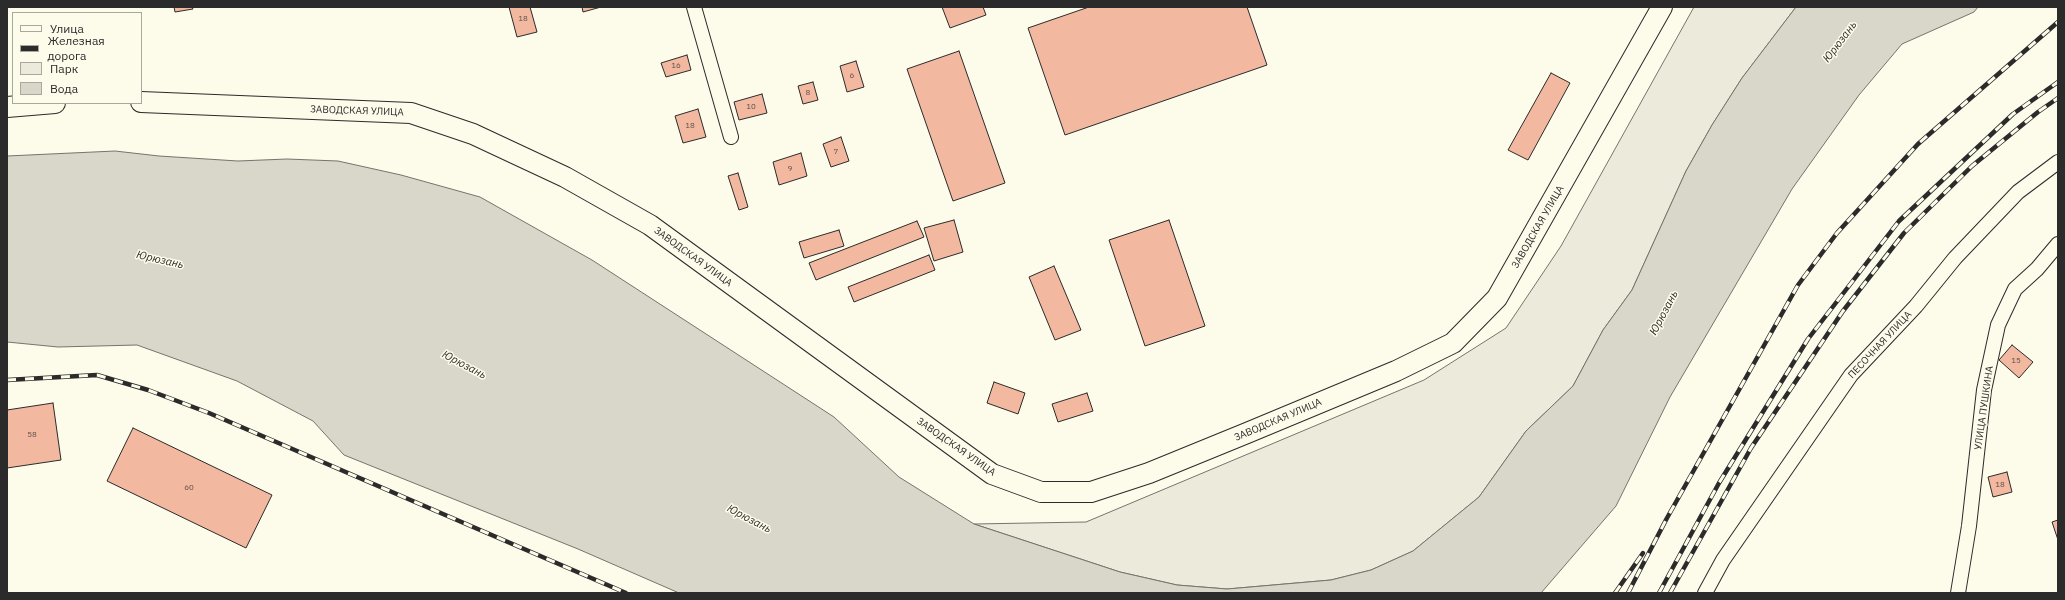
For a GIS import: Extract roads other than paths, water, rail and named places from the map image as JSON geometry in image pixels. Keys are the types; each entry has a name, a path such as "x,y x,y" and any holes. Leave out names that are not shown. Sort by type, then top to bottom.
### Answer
{"street":[{"path":"694,7 731,137"},
{"name":"ЗАВОДСКАЯ УЛИЦА","path":"142,102 411,113 473,134 565,177 650,225 992,474 1041,492 1091,492 1148,474 1247,434 1396,371 1453,343 1497,298 1662,7"},
{"path":"7,107 43,104"},
{"name":"ПЕСОЧНАЯ УЛИЦА","path":"1705,593 1723,560 1851,375 1916,306 1955,258 2018,192 2058,162"},
{"name":"УЛИЦА ПУШКИНА","path":"1958,593 1969,526 1984,390 1998,325 2015,289 2037,269 2058,244"}],"water":[{"name":"Юрюзань","path":"1796,7 1978,7 1974,12 1902,44 1859,95 1792,189 1670,397 1616,506 1541,593 679,593 578,549 344,455 313,421 237,381 137,345 58,347 7,342 7,156 115,151 159,156 238,161 287,159 338,161 401,175 480,197 592,260 834,417 899,477 974,524 1120,572 1177,585 1227,589 1331,580 1371,570 1413,551 1479,497 1526,431 1573,386 1603,330 1632,290 1686,171 1712,125 1742,78"}],"railway":[{"path":"1628,593 1667,518 1798,285 1837,233 1918,144 2058,22"},
{"path":"1659,593 1719,483 1808,339 1899,221 2013,114 2058,82"},
{"path":"1670,593 1751,448 1843,311 1904,233 1972,166 2038,112 2058,98"},
{"path":"7,380 97,375 148,390 209,413 626,593"},
{"path":"1615,593 1643,553"}]}
